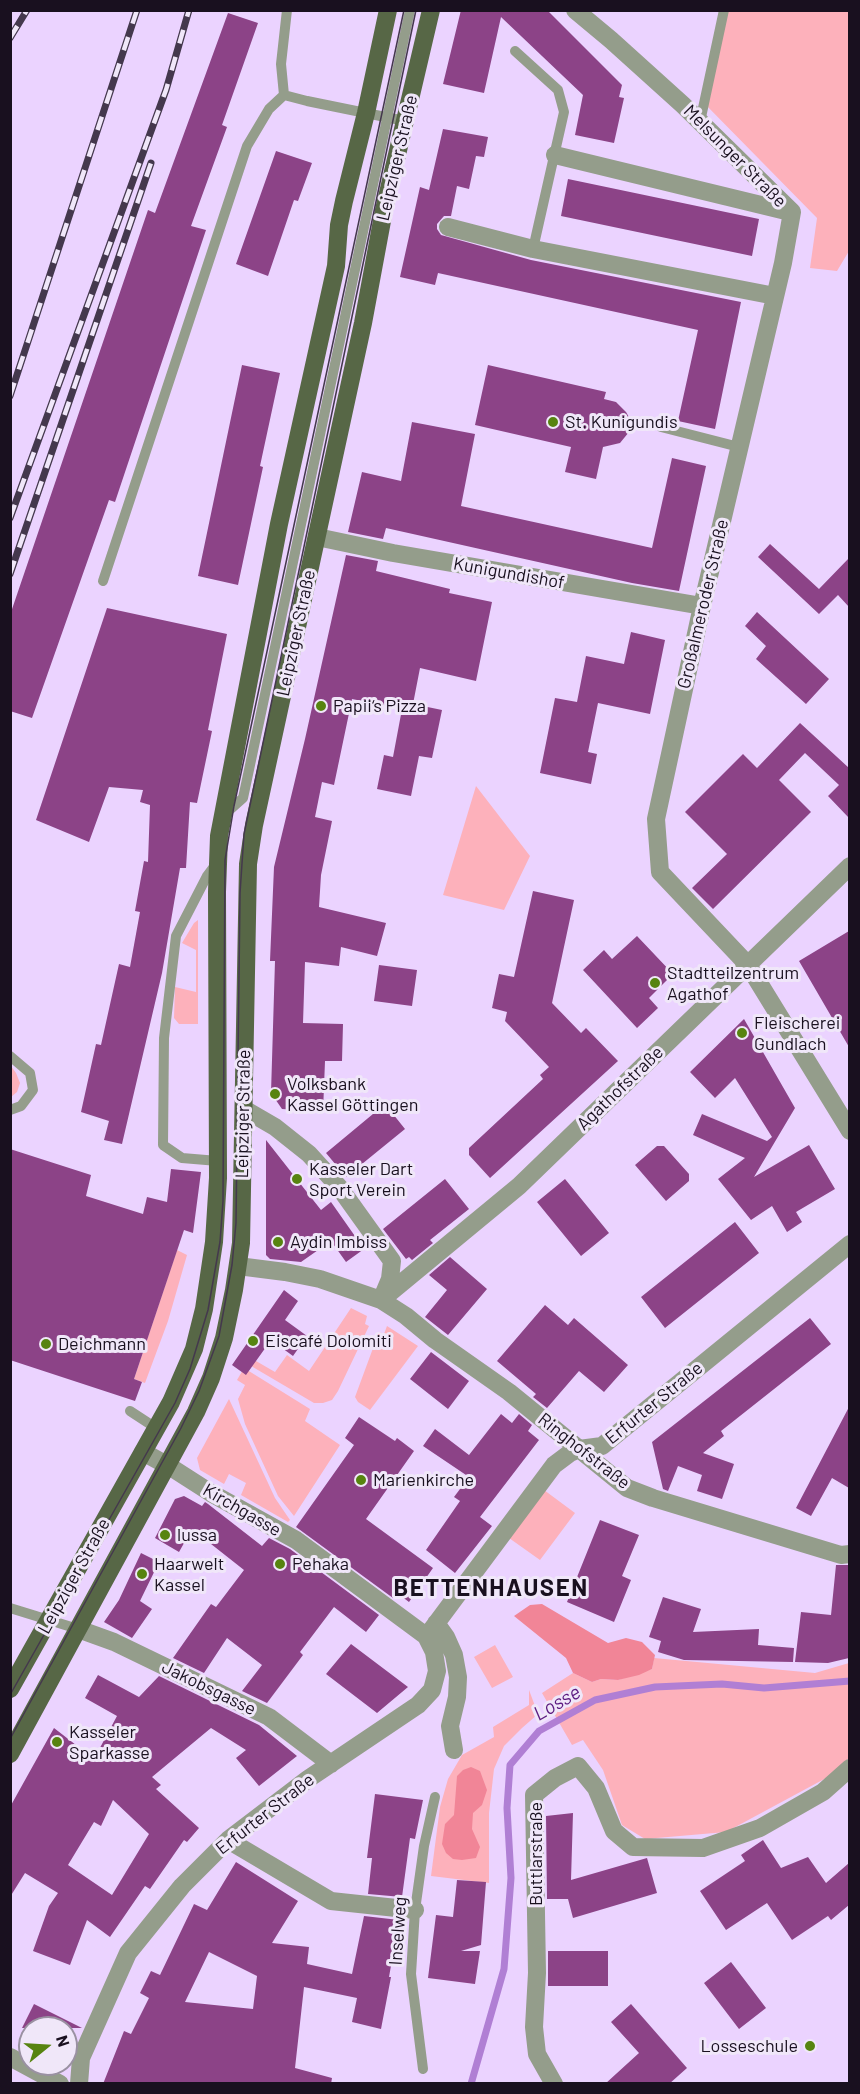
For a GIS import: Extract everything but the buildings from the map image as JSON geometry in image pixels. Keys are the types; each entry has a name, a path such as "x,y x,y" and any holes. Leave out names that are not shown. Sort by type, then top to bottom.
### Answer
{"main road":[{"name":"Leipziger Straße","path":"10,1689 180,1383 194,1349 204,1309 212,1261 218,1161 217,863 223,816 279,524 336,266 339,225 388,10"},
{"name":"Leipziger Straße","path":"10,1754 196,1412 211,1378 224,1338 238,1266 242,1222 246,887 254,825 363,323 384,210 396,119 431,10"},
{"path":"212,1261 238,1266"}],"street":[{"name":"Melsunger Straße","path":"575,10 611,39 792,212"},
{"name":"Melsunger Straße","path":"555,155 792,212"},
{"name":"Großalmeroder Straße","path":"792,212 776,296 702,606 656,819 660,872 748,965 849,1131"},
{"path":"448,227 533,249 776,296"},
{"name":"Kunigundishof","path":"317,537 393,553 702,606"},
{"name":"Agathofstraße","path":"381,1300 519,1186 849,866"},
{"path":"244,1109 275,1127 309,1154 339,1187 392,1261 390,1279 381,1300"},
{"name":"Erfurter Straße","path":"80,2084 81,2058 128,1953 182,1886 228,1840 308,1779 418,1705 432,1690 437,1671 431,1629 554,1465 574,1451 602,1446 849,1244"},
{"name":"Ringhofstraße","path":"238,1266 285,1272 320,1280 381,1300 509,1392 574,1451 635,1492 841,1555 849,1554"},
{"name":"Kirchgasse","path":"143,1452 296,1540 431,1629"},
{"name":"Jakobsgasse","path":"78,1629 114,1642 269,1717 331,1764"},
{"path":"431,1629 446,1637 454,1655 458,1677 457,1698 450,1726 454,1750"},
{"name":"Buttlarstraße","path":"554,2084 537,2054 534,2027 537,1973 534,1795 555,1778 578,1766 596,1788 614,1831 633,1847 703,1848 760,1828 823,1792 849,1768"},
{"path":"228,1840 331,1901 415,1910"},
{"path":"10,2057 60,2084"}],"lane":[{"path":"284,94 280,64 287,10"},
{"path":"254,825 243,798 396,119 410,10"},
{"path":"700,122 724,10"},
{"path":"515,51 558,90 564,112 533,249"},
{"path":"284,94 307,101 396,119"},
{"path":"103,581 248,146 268,109 284,94"},
{"path":"661,427 739,447"},
{"path":"223,816 243,798"},
{"path":"217,863 207,876 176,936 164,1038 164,1145 182,1158 218,1161"},
{"path":"10,1056 30,1073 33,1090 21,1106 10,1110"},
{"path":"130,1411 156,1428"},
{"path":"10,1608 78,1629"},
{"name":"Inselweg","path":"423,2069 411,1974 415,1910 424,1846 435,1797"}],"shaded area":[{"path":"722,11 849,11 849,251 837,271 810,268 817,218 703,102"},
{"path":"476,786 530,856 504,910 443,895"},
{"path":"198,920 198,1024 179,1024 174,1018 175,987 196,992 196,950 182,943"},
{"path":"11,1066 20,1083 17,1092 11,1097"},
{"path":"177,1250 187,1255 168,1321 145,1383 134,1379"},
{"path":"351,1308 367,1316 365,1324 369,1326 332,1400 314,1403 246,1363 256,1361 275,1372 287,1355 309,1371"},
{"path":"387,1326 418,1346 370,1410 358,1402 355,1397 379,1332 384,1334"},
{"path":"244,1368 310,1409 305,1421 340,1445 294,1516 278,1496 245,1424 238,1399 245,1385 237,1380"},
{"path":"229,1399 275,1498 290,1520 288,1522 241,1495 246,1483 229,1474 224,1484 200,1470 197,1458"},
{"path":"544,1490 575,1513 540,1560 509,1538"},
{"path":"542,1604 608,1643 626,1638 642,1642 655,1655 652,1669 618,1680 601,1679 592,1682 573,1673 566,1658 514,1616 530,1605"},
{"path":"495,1645 513,1677 492,1688 474,1657"},
{"path":"654,1658 815,1673 849,1663 849,1758 828,1777 726,1832 645,1839 622,1825 603,1770 583,1740 572,1745 542,1693 573,1673 592,1682 601,1679 618,1680 652,1669"},
{"path":"529,1690 538,1714 504,1746 494,1769 489,1813 489,1883 431,1876 440,1807 448,1779 462,1755 494,1737 493,1727 529,1705"},
{"path":"471,1767 480,1771 487,1790 482,1805 473,1813 472,1829 480,1847 476,1858 453,1859 446,1853 442,1844 445,1824 454,1815 457,1776 463,1770"}],"waterway":[{"name":"Losse","path":"471,2084 504,1969 511,1878 507,1808 510,1765 539,1731 595,1700 655,1687 722,1684 764,1688 850,1681"}],"tram line":[{"path":"10,1695 175,1403 190,1369 208,1310 220,1242 223,1201 225,860 234,806 404,10"},
{"path":"10,1739 181,1428 199,1391 219,1336 232,1265 236,1223 240,893 244,834 416,10"}],"railway":[{"path":"10,38 27,10"},
{"path":"10,396 137,10"},
{"path":"10,518 166,90 189,10"},
{"path":"10,574 151,163"}],"place":[{"name":"St. Kunigundis","path":"553,422"},
{"name":"Papii‘s Pizza","path":"321,706"},
{"name":"Stadtteilzentrum Agathof","path":"655,983"},
{"name":"Fleischerei Gundlach","path":"742,1033"},
{"name":"Volksbank Kassel Göttingen","path":"275,1094"},
{"name":"Kasseler Dart Sport Verein","path":"297,1179"},
{"name":"Aydin Imbiss","path":"278,1242"},
{"name":"Eiscafé Dolomiti","path":"253,1341"},
{"name":"Deichmann","path":"46,1344"},
{"name":"Marienkirche","path":"361,1480"},
{"name":"lussa","path":"165,1535"},
{"name":"Pehaka","path":"280,1564"},
{"name":"Haarwelt Kassel","path":"142,1574"},
{"name":"Kasseler Sparkasse","path":"57,1742"},
{"name":"Losseschule","path":"810,2046"}],"district":[{"name":"BETTENHAUSEN","path":"491,1588"}]}
